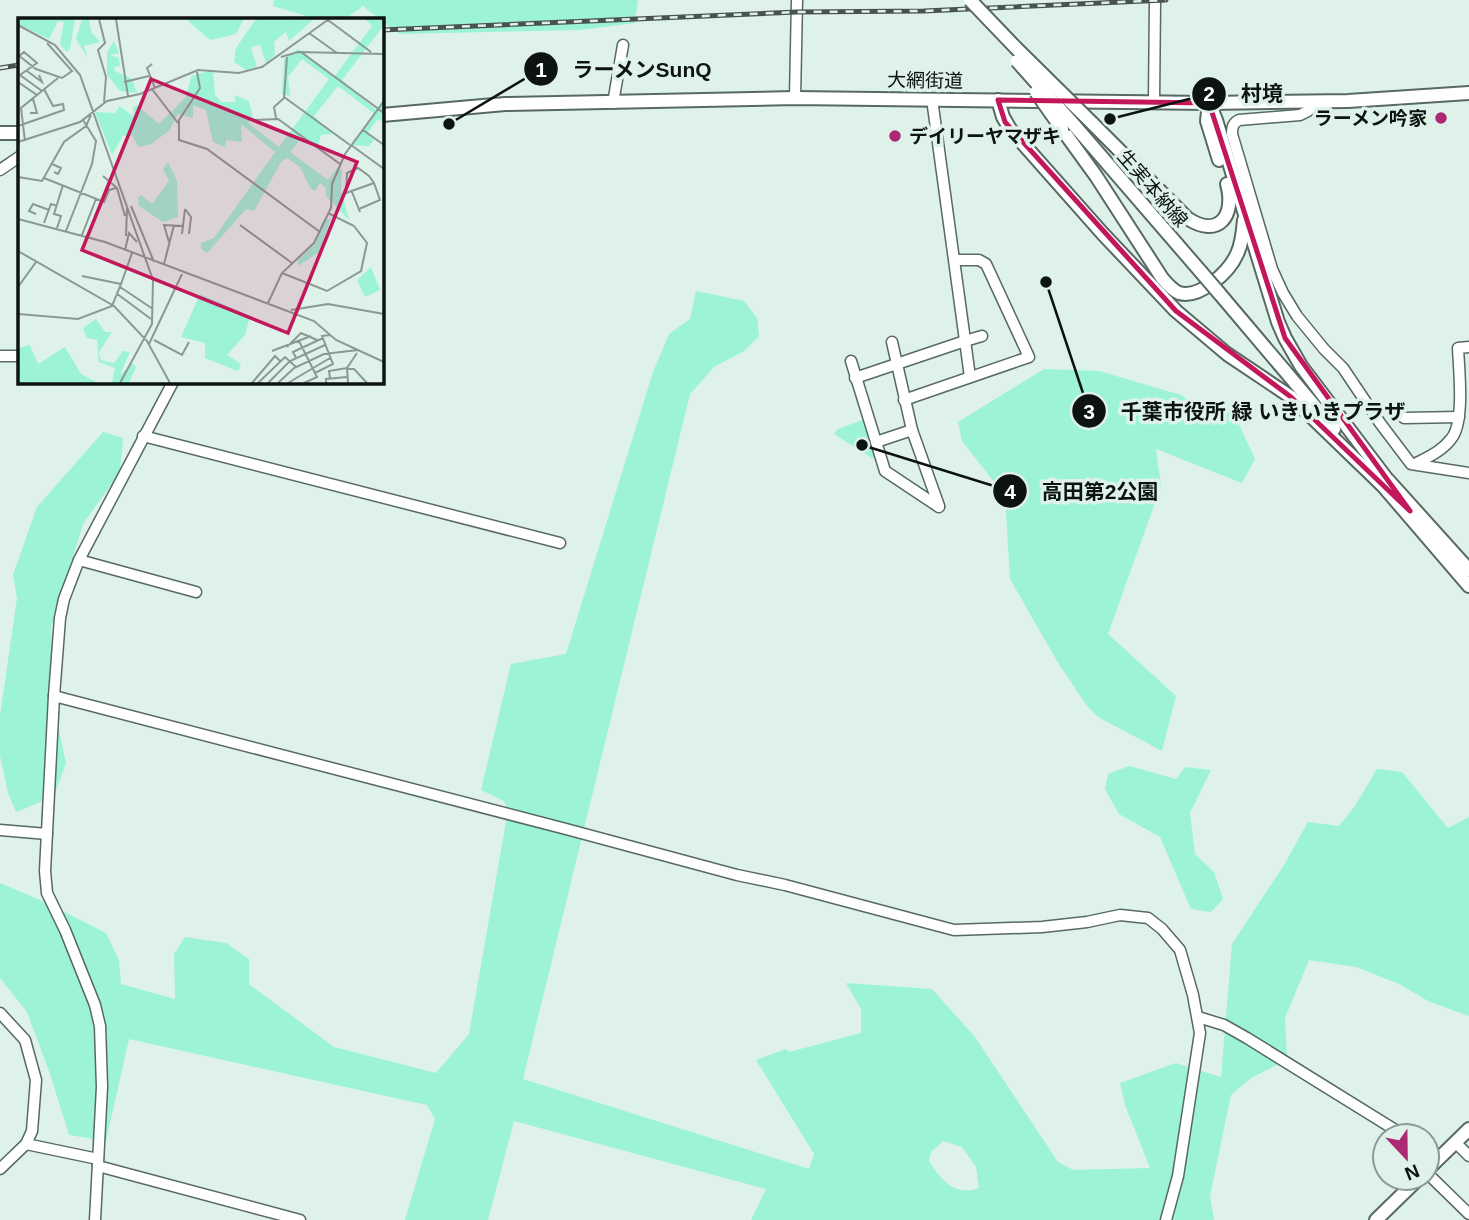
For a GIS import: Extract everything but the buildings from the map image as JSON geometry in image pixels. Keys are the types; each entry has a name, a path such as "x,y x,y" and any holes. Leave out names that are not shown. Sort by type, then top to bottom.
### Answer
{"main road":[{"path":"965,0 1069,128 1096,176 1162,278 1176,292 1199,291 1227,269 1237,254 1245,217"},
{"path":"970,0 1187,218 1202,226 1215,225 1225,218 1230,195 1207,121 1209,103"},
{"name":"大網街道","path":"383,115 505,104 795,98 1209,103 1348,101 1469,93"},
{"path":"998,100 1010,129 1177,312 1227,354 1279,387 1384,481"},
{"path":"1209,103 1285,338 1301,366 1384,481"},
{"name":"生実本納線","path":"1069,128 1201,272 1384,481 1469,570"},
{"path":"0,133 18,133"},
{"name":"生実本納線","path":"1384,481 1469,586"},
{"path":"1441,1156 1469,1129"},
{"path":"1376,1220 1405,1192"}],"street":[{"path":"795,98 797,0"},
{"path":"1154,102 1155,0"},
{"path":"613,103 623,45"},
{"path":"932,99 970,377"},
{"path":"1318,101 1300,115 1239,120 1232,127 1272,269 1297,316 1343,368 1411,464 1469,472"},
{"path":"0,170 18,158"},
{"path":"904,400 1029,357 986,264 979,260 955,260"},
{"path":"855,378 982,336"},
{"path":"851,361 885,471 939,507 912,430 892,342"},
{"path":"1415,464 1441,450 1455,434 1459,417 1458,348 1469,347"},
{"path":"0,356 18,356"},
{"path":"95,1220 102,1087 100,1026 95,1005 47,893 45,872 54,696 62,609 79,560 172,383"},
{"path":"1404,418 1459,417"},
{"path":"876,442 912,430"},
{"path":"143,436 560,543"},
{"path":"79,560 196,592"},
{"path":"54,696 954,930 1042,927 1120,915 1148,918 1162,929 1180,950 1193,993 1200,1033 1178,1176 1166,1220"},
{"path":"0,830 47,834"},
{"path":"0,1013 26,1040 36,1080 32,1131 26,1144 0,1169"},
{"path":"1198,1017 1223,1025 1247,1038 1382,1122"},
{"path":"1455,1142 1469,1156"},
{"path":"26,1144 300,1220"},
{"path":"1441,1185 1469,1214"}],"highlighted area":[{"path":"998,100 1209,103 1285,338 1410,511 1291,397 1176,311 1005,122"}],"green space":[{"path":"274,0 638,0 635,23 580,30 399,34 383,22 383,18 378,18 363,6 346,18 314,18 273,6"},
{"path":"696,291 744,301 757,318 759,336 744,351 714,367 690,394 523,1079 809,1169 814,1154 756,1060 786,1049 789,1052 861,1033 861,1009 846,983 932,989 975,1037 1058,1162 1073,1170 1150,1168 1125,1105 1120,1083 1176,1063 1221,1077 1232,944 1284,865 1308,822 1339,826 1355,806 1377,769 1402,772 1448,828 1469,817 1469,1016 1428,1001 1399,984 1356,967 1309,960 1285,1018 1287,1060 1251,1078 1231,1095 1210,1196 1214,1220 751,1220 766,1189 514,1121 488,1220 405,1220 435,1119 427,1105 129,1039 106,1141 69,1135 27,1012 0,978 0,883 106,933 119,960 121,984 175,999 174,954 185,937 226,943 249,959 249,984 334,1047 436,1073 469,1034 508,810 504,801 481,790 511,664 566,654 653,372 669,334 690,319","holes":["943,1141 962,1147 976,1167 979,1188 963,1190 950,1185 929,1161 931,1152"]},
{"path":"1044,369 1099,371 1181,395 1210,417 1230,405 1255,459 1242,483 1156,449 1161,486 1108,634 1176,696 1162,751 1098,717 1087,706 1057,661 1010,579 1005,496 962,441 958,422"},
{"path":"865,419 877,456 872,458 834,434 838,429"},
{"path":"103,432 123,438 120,472 83,524 51,628 54,707 66,763 55,793 16,812 8,793 0,756 0,716 17,598 13,575 37,507"},
{"path":"1129,766 1176,779 1185,767 1211,770 1190,813 1195,854 1214,872 1223,899 1211,912 1191,909 1160,837 1119,814 1105,789 1108,774"}],"railway":[{"path":"383,30 797,12 924,11 1166,0"},
{"path":"0,68 18,65"}],"place":[{"name":"ラーメン吟家","path":"1441,118"},
{"name":"村境","path":"1110,119"},
{"name":"ラーメンSunQ","path":"449,124"},
{"name":"デイリーヤマザキ","path":"895,136"},
{"name":"千葉市役所 緑 いきいきプラザ","path":"1046,282"},
{"name":"高田第2公園","path":"862,445"}]}
